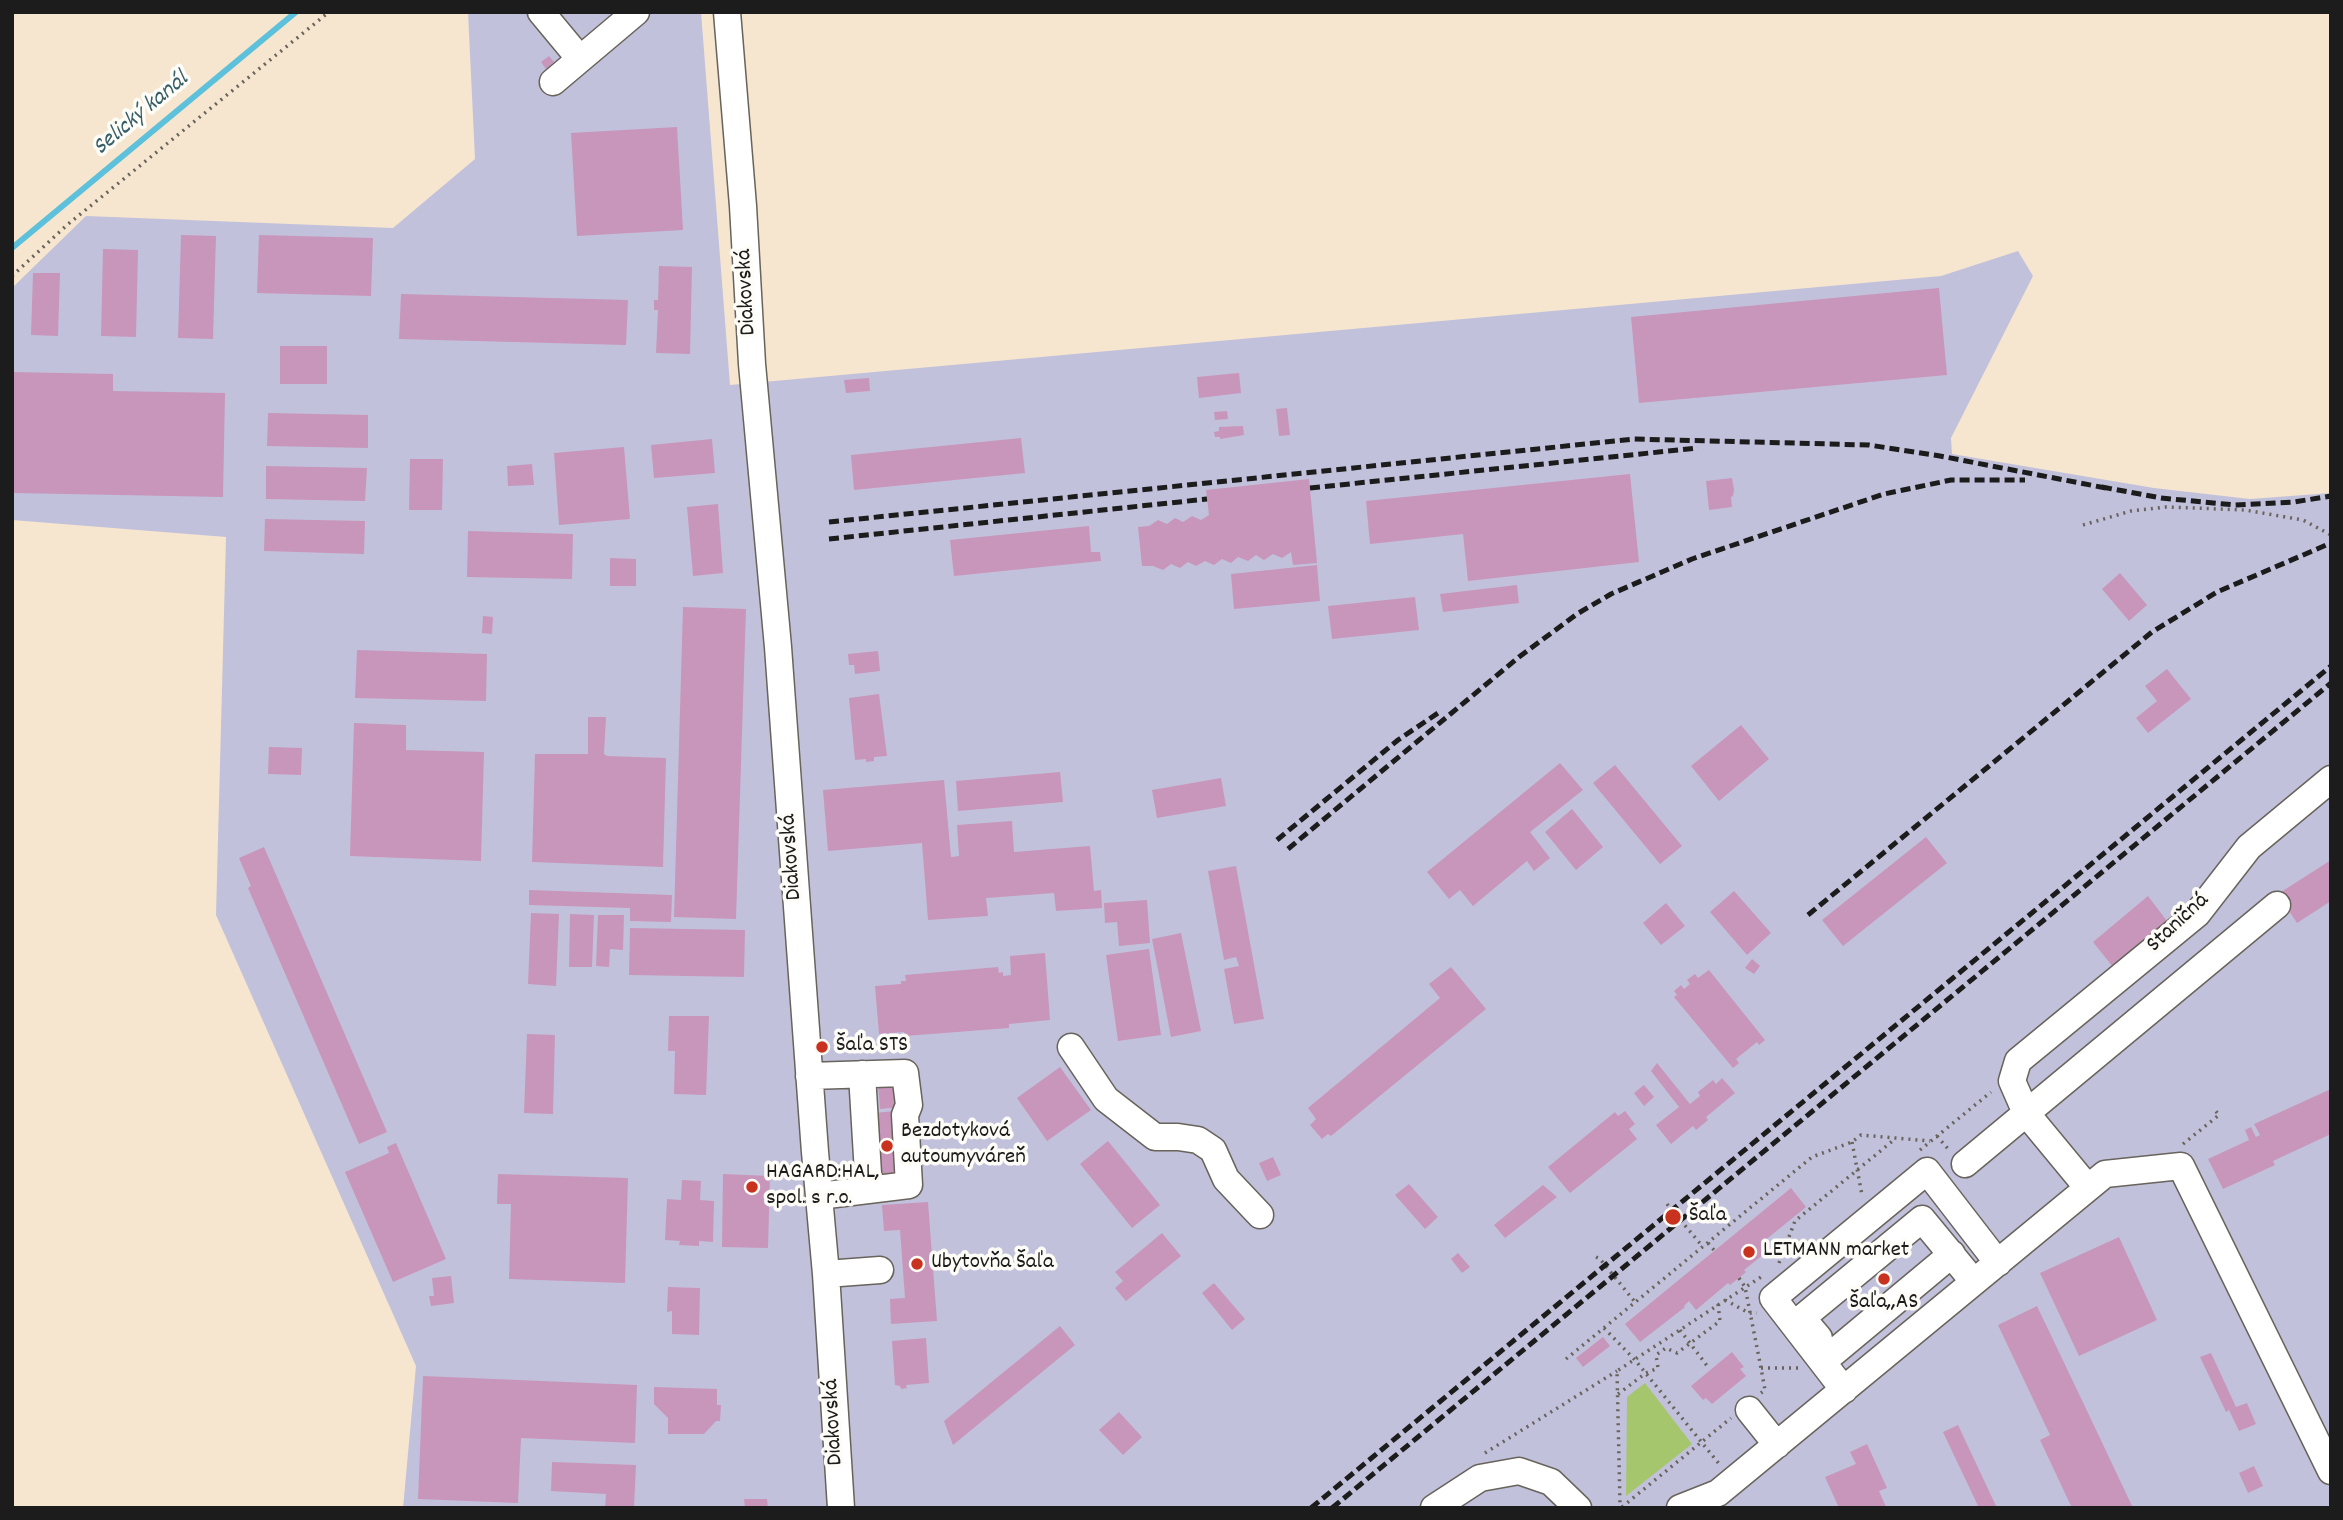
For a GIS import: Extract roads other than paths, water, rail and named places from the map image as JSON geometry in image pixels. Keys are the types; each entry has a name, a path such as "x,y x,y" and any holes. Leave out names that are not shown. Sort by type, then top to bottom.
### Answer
{"street":[{"path":"541,12 580,60"},
{"path":"553,82 636,12"},
{"name":"Diakovská","path":"727,12 743,206 752,364 778,647 826,1274 841,1508"},
{"name":"Staničná","path":"2026,1113 2012,1081 2018,1061 2197,914 2249,847 2331,779"},
{"path":"1965,1164 2277,905"},
{"path":"1071,1047 1105,1099 1155,1136 1199,1140 1213,1150 1226,1179 1260,1215"},
{"path":"809,1076 905,1073 909,1105 905,1115 909,1185 819,1196"},
{"path":"862,1074 869,1190"},
{"path":"2026,1113 2088,1188"},
{"path":"1680,1508 1723,1491 2105,1174 2181,1166 2331,1471"},
{"path":"1849,1385 1773,1298 1927,1171 1998,1263"},
{"path":"1849,1385 1832,1354 1802,1318 1922,1219 1974,1282"},
{"path":"1832,1354 1951,1254"},
{"path":"826,1274 880,1270"},
{"path":"1745,1408 1777,1445"},
{"path":"1434,1508 1480,1478 1519,1471 1551,1482 1578,1508"}],"waterway":[{"name":"Selický kanál","path":"12,248 296,12"}],"railway":[{"path":"829,522 1634,439 1869,445 2111,489"},
{"path":"1310,488 1698,448"},
{"path":"1288,849 1519,657 1577,614 1611,594 1692,559 1884,494 1951,480 2025,480"},
{"path":"2102,487 2161,498 2235,505 2294,502 2331,496"},
{"path":"829,539 1207,499"},
{"path":"1808,915 2152,632 2217,592 2331,543"},
{"path":"1311,1508 2331,666"},
{"path":"1332,1508 2331,683"},
{"path":"1277,840 1398,740 1441,711"}],"place":[{"name":"Šaľa STS","path":"822,1047"},
{"name":"Bezdotyková autoumyváreň","path":"887,1146"},
{"name":"HAGARD:HAL, spol. s r.o.","path":"752,1187"},
{"name":"Šaľa","path":"1673,1217"},
{"name":"LETMANN market","path":"1749,1252"},
{"name":"Ubytovňa Šaľa","path":"917,1264"},
{"name":"Šaľa,,AS","path":"1884,1279"}]}
